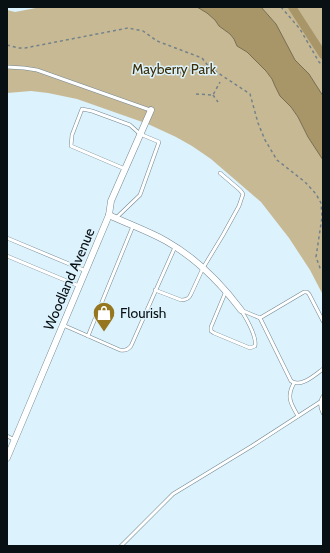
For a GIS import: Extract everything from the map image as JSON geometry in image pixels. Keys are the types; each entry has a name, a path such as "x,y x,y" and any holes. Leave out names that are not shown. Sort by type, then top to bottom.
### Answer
{"street":[{"name":"Woodland Avenue","path":"7,458 109,216 111,201 151,110"},
{"path":"109,216 150,233 185,253 217,281 241,310"}],"lane":[{"path":"7,67 37,70 151,110"},
{"path":"116,218 140,194 159,142 140,134 130,125 92,111 82,109 72,134 71,146 125,169"},
{"path":"156,290 181,300 189,298 192,294 203,268 236,212 243,194 220,173"},
{"path":"88,336 133,226"},
{"path":"7,238 86,272"},
{"path":"63,325 120,350 128,349 131,346 175,247"},
{"path":"7,256 79,286"},
{"path":"226,292 211,330 214,333 250,348 254,346 256,342 248,321 241,310"},
{"path":"260,318 304,292 307,292 323,321"},
{"path":"241,310 260,318 291,381 300,384 323,369"},
{"path":"294,383 291,389 290,399 298,416"},
{"path":"323,396 320,402 320,407 323,413"},
{"path":"121,546 173,494 252,446 320,402"},
{"path":"7,436 14,440"}],"path":[{"path":"281,7 300,29 323,66"},
{"path":"7,45 25,48 128,28 143,31 157,41 202,58 209,67 250,94 258,122 277,160 305,182 316,194 321,203 322,217 316,257 320,268 323,271"},
{"path":"178,73 209,67"},
{"path":"213,95 220,82"},
{"path":"196,94 213,95"},
{"path":"213,95 218,102"}],"green space":[{"name":"Mayberry Park","path":"41,7 197,7 207,13 219,26 230,34 237,46 247,52 272,79 275,86 298,117 308,137 323,160 323,295 310,270 289,238 261,202 211,159 192,146 148,124 77,99 31,91 7,93 7,10 15,12"},
{"path":"261,7 323,7 323,96 309,74 295,60 276,24"}],"shaded area":[{"path":"197,7 261,7 276,24 295,60 309,74 323,96 323,160 308,137 298,117 280,96 272,79 266,71 247,52 237,46 230,34 219,26 215,20"}],"waterway":[{"path":"292,7 323,55"}],"place":[{"name":"Flourish","path":"104,332"}]}
